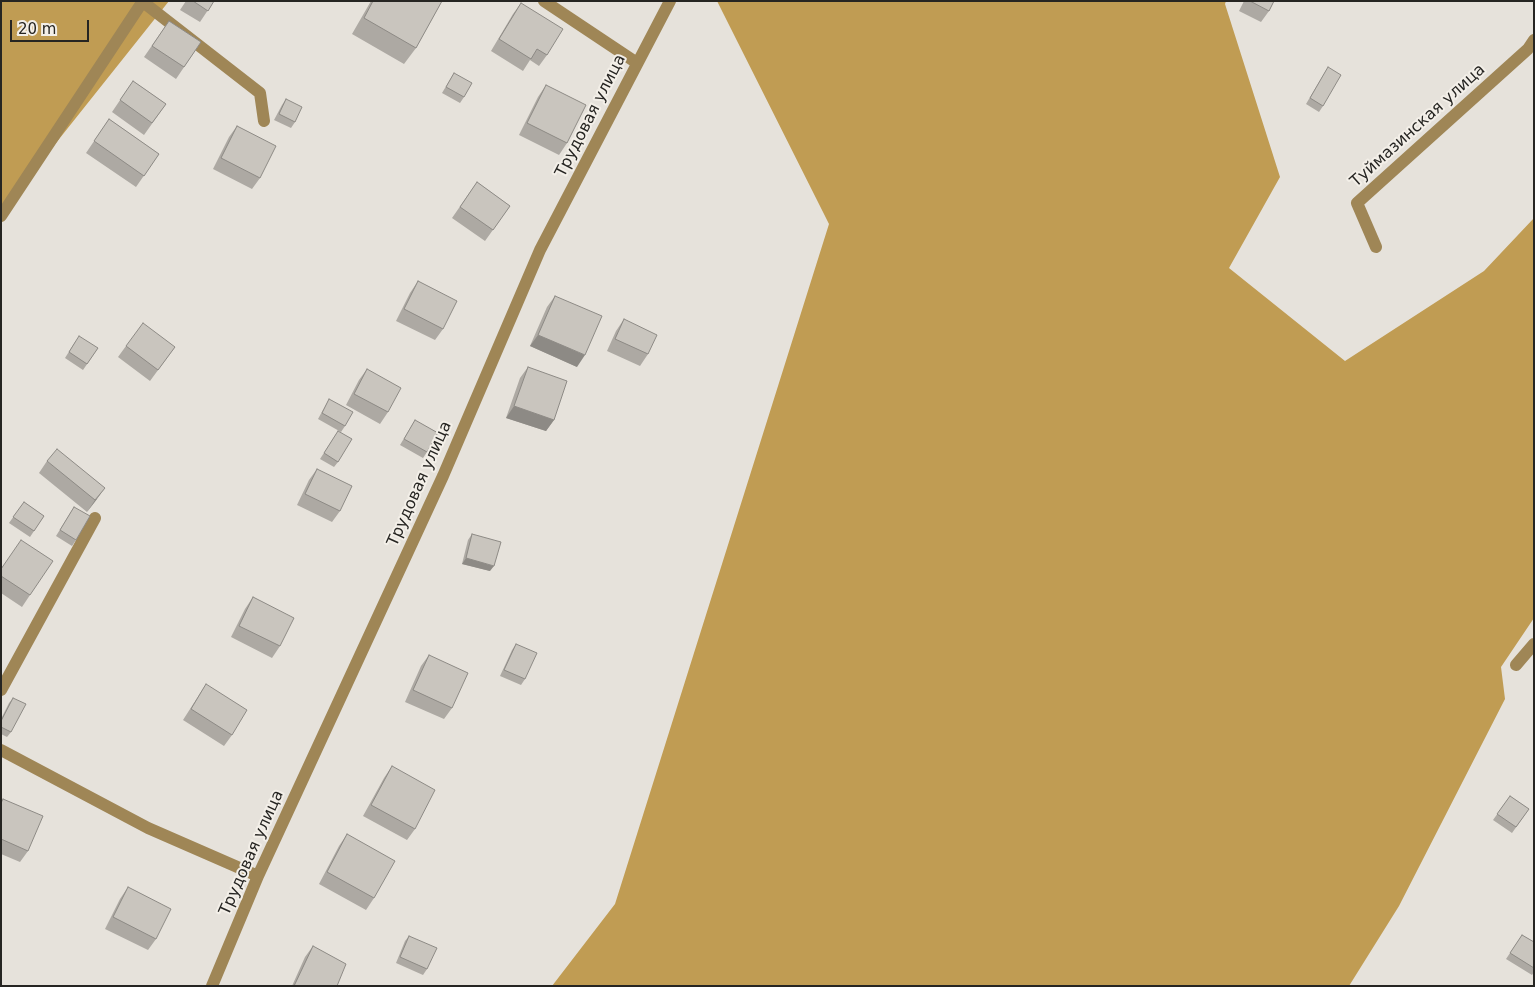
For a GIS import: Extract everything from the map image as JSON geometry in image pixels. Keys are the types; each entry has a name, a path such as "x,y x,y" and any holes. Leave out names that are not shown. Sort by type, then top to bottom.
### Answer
{"street":[{"path":"1,216 143,1 260,93 264,121"},
{"path":"544,1 637,63"},
{"name":"Трудовая улица","path":"212,986 258,876 443,476 540,250 670,1"},
{"name":"Туймазинская улица","path":"1376,247 1357,203 1528,49 1534,40"},
{"path":"1,690 94,518"},
{"path":"1516,665 1534,644"},
{"path":"1,750 148,828 258,876"}],"shaded area":[{"path":"169,1 1,212 1,2"},
{"path":"717,1 1226,1 1225,4 1280,177 1229,268 1345,361 1484,271 1534,218 1534,618 1501,667 1505,699 1399,906 1349,986 552,986 615,904 829,224"}],"building":[{"path":"193,1 214,1 208,11"},
{"path":"373,1 442,1 416,48 364,18"},
{"path":"1250,1 1274,1 1269,11"},
{"path":"521,3 563,29 547,55 537,49 531,59 499,39"},
{"path":"169,21 201,42 184,67 152,46"},
{"path":"1328,67 1341,75 1323,106 1310,98"},
{"path":"454,73 472,83 464,97 446,87"},
{"path":"133,81 166,104 152,123 120,100"},
{"path":"546,85 586,105 567,143 527,123"},
{"path":"286,99 302,107 295,122 279,114"},
{"path":"109,119 159,154 144,176 94,141"},
{"path":"237,126 276,146 260,178 221,158"},
{"path":"477,182 510,206 493,230 460,207"},
{"path":"418,281 457,301 443,329 404,309"},
{"path":"555,296 602,316 585,355 538,335"},
{"path":"624,319 657,335 648,354 615,339"},
{"path":"143,323 175,347 158,370 126,346"},
{"path":"79,336 98,348 87,364 69,352"},
{"path":"528,367 567,381 554,420 514,406"},
{"path":"367,369 401,388 388,412 354,394"},
{"path":"329,399 353,412 345,426 322,413"},
{"path":"415,420 438,433 427,452 404,439"},
{"path":"338,431 352,439 338,462 324,453"},
{"path":"57,449 105,488 95,500 47,461"},
{"path":"317,469 352,486 340,511 305,494"},
{"path":"24,502 44,516 34,531 13,517"},
{"path":"74,507 90,516 76,540 60,530"},
{"path":"472,534 501,542 494,566 466,558"},
{"path":"21,540 53,561 30,595 1,576 1,569"},
{"path":"253,597 294,618 280,646 239,626"},
{"path":"516,644 537,653 525,679 504,670"},
{"path":"429,655 468,673 452,708 413,690"},
{"path":"206,684 247,710 232,735 191,709"},
{"path":"13,698 26,704 11,732 1,727 1,721"},
{"path":"392,766 435,790 415,829 371,805"},
{"path":"1510,796 1529,809 1516,827 1497,814"},
{"path":"3,799 43,816 28,851 1,839 1,803"},
{"path":"347,834 395,861 374,898 327,872"},
{"path":"128,887 171,909 156,939 113,917"},
{"path":"1522,935 1534,942 1534,968 1510,953"},
{"path":"409,936 437,948 427,969 400,957"},
{"path":"313,946 346,964 337,986 294,986"}]}
